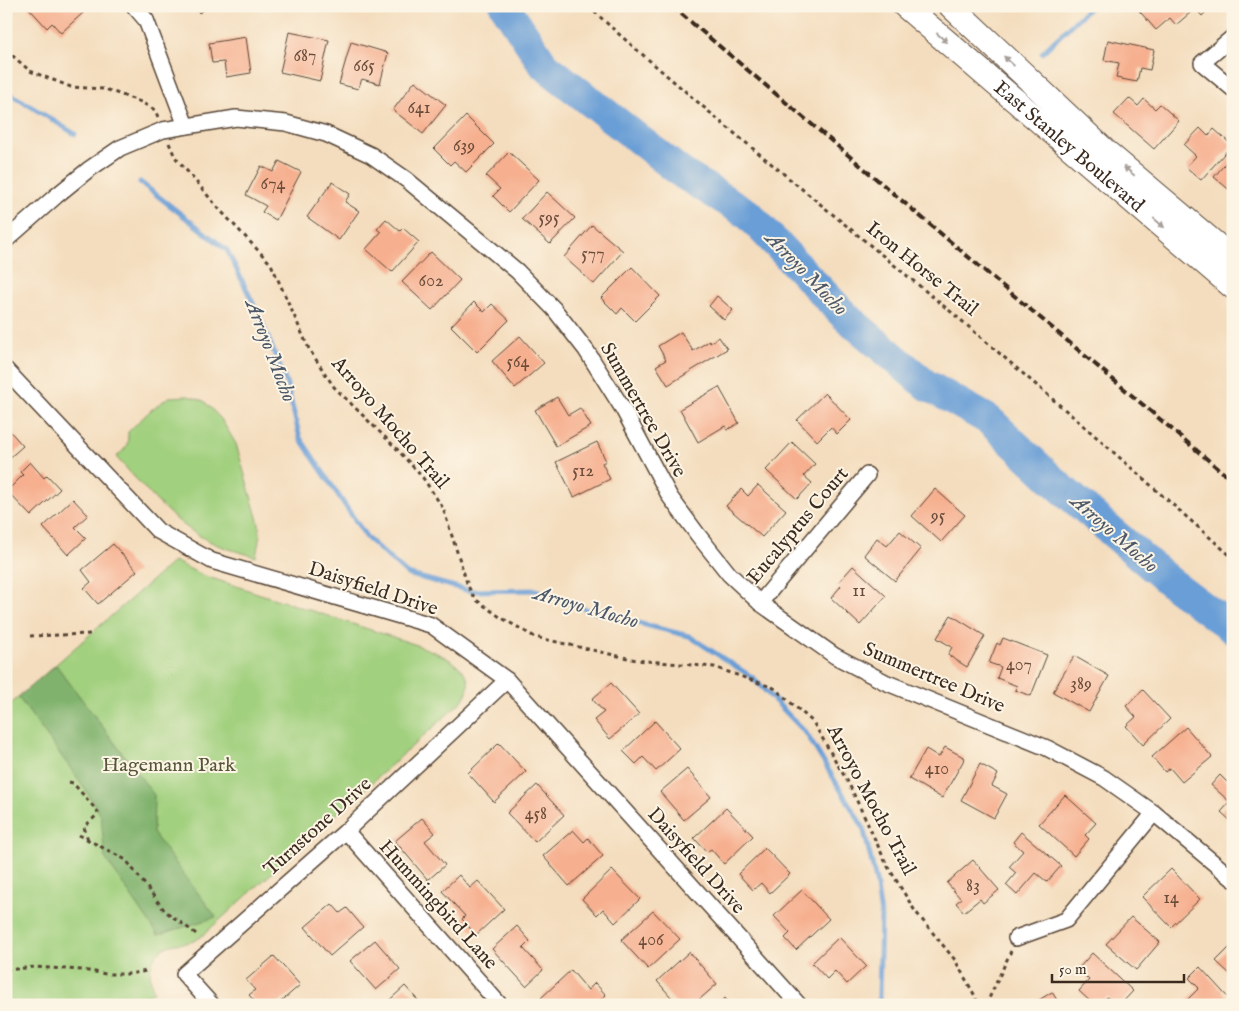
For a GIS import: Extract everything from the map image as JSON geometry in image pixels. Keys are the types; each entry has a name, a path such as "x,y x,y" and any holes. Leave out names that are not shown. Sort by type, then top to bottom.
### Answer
{"main road":[{"name":"East Stanley Boulevard","path":"905,6 1233,287"},
{"name":"East Stanley Boulevard","path":"950,6 1105,151 1233,259"}],"street":[{"path":"134,6 146,20 186,126"},
{"path":"1233,37 1202,63 1233,89"},
{"name":"Summertree Drive","path":"6,240 88,170 120,148 163,130 236,118 286,123 326,134 371,154 407,180 517,271 554,309 586,350 623,409 670,497 729,574 760,603 835,656 885,682 1047,748 1104,778 1154,813 1233,879"},
{"name":"Daisyfield Drive","path":"6,370 158,531 212,561 431,625 507,680 798,1005"},
{"name":"Eucalyptus Court","path":"760,603 867,475"},
{"name":"Turnstone Drive","path":"212,1005 184,974 346,831 507,680"},
{"path":"1016,938 1066,920 1154,813"},
{"name":"Hummingbird Lane","path":"346,831 500,1005"}],"path":[{"name":"Iron Horse Trail","path":"588,6 736,135 962,321 1233,558"},
{"name":"Arroyo Mocho Trail","path":"6,50 30,71 71,87 105,89 142,102 155,110 175,157 220,210 271,264 309,349 334,387 397,449 423,478 443,508 468,586 476,599 500,618 535,638 636,660 714,667 774,688 813,722 849,784 887,865 915,911 955,960 978,1005"},
{"path":"30,636 92,634"},
{"path":"69,782 98,812 84,827 88,840"},
{"path":"79,835 126,860 165,912 199,936"},
{"path":"986,1005 1016,938"},
{"path":"6,970 35,967 83,970 106,974 128,974 147,971"}],"green space":[{"path":"188,396 204,401 221,419 236,444 259,524 260,535 256,557 227,549 197,534 184,525 149,493 116,457 126,446 128,432 151,410 169,397"},
{"name":"Hagemann Park","path":"174,561 202,575 435,652 456,664 464,672 468,680 467,690 461,702 202,936 191,942 171,945 158,953 154,958 150,971 154,992 129,1005 6,1005 6,708"},
{"path":"56,665 154,795 153,833 216,917 158,935 105,858 101,816 82,784 18,697"}],"building":[{"path":"27,6 80,6 85,11 61,33 52,23 47,28"},
{"path":"194,6 210,6 199,13"},
{"path":"1135,6 1186,6 1191,12 1176,25 1170,18 1156,30"},
{"path":"1194,6 1212,6 1202,16"},
{"path":"289,32 329,40 320,81 280,72"},
{"path":"246,37 251,73 226,77 224,62 212,63 209,43"},
{"path":"1108,40 1154,50 1150,70 1140,68 1137,82 1116,78 1119,63 1104,60"},
{"path":"351,42 388,53 380,84 362,79 358,89 339,84"},
{"path":"415,81 446,105 423,134 393,110"},
{"path":"1129,98 1138,106 1144,99 1155,109 1160,104 1179,121 1154,149 1114,114"},
{"path":"466,116 494,144 466,172 454,161 450,165 434,149"},
{"path":"1200,128 1208,136 1214,129 1232,145 1201,180 1186,167 1196,156 1184,145"},
{"path":"509,152 539,180 509,212 493,196 500,189 486,176"},
{"path":"1233,154 1233,193 1214,177"},
{"path":"279,161 301,172 276,220 262,212 266,206 246,195 261,166 273,172"},
{"path":"332,182 350,194 345,202 359,211 339,240 307,217"},
{"path":"547,192 575,218 550,244 522,219"},
{"path":"386,219 400,231 403,228 419,242 392,272 366,249 381,232 377,229"},
{"path":"592,225 623,251 594,284 564,257"},
{"path":"431,252 460,280 432,310 402,282"},
{"path":"632,267 660,296 635,321 622,308 617,314 601,298"},
{"path":"717,296 733,310 724,320 709,306"},
{"path":"474,302 484,312 492,304 509,320 477,352 451,326"},
{"path":"681,332 693,351 719,337 727,349 668,385 656,366 666,360 658,346"},
{"path":"520,336 544,363 515,388 492,361"},
{"path":"719,387 739,423 727,430 725,426 698,442 680,409"},
{"path":"825,393 851,420 837,434 831,427 817,441 797,420"},
{"path":"557,397 568,415 580,408 591,426 556,446 535,410"},
{"path":"9,430 23,446 6,461 6,433"},
{"path":"597,442 606,461 602,463 610,479 574,497 556,462"},
{"path":"792,442 815,464 804,476 812,483 797,499 766,470"},
{"path":"30,462 44,478 47,475 60,489 31,516 7,491 23,475 20,472"},
{"path":"758,485 786,510 762,537 726,506 741,489 748,496"},
{"path":"935,489 965,515 941,542 912,516"},
{"path":"73,499 88,515 75,527 86,538 68,555 43,527"},
{"path":"900,531 921,549 895,581 864,555 877,538 887,546"},
{"path":"113,544 137,571 98,604 84,588 91,582 82,570"},
{"path":"853,566 886,596 860,625 831,598 841,586 838,583"},
{"path":"951,615 985,636 967,667 948,655 952,647 937,638"},
{"path":"1003,638 1047,655 1031,696 1015,690 1017,686 997,678 1001,667 989,663 997,643 1000,645"},
{"path":"1074,656 1109,676 1089,712 1053,692"},
{"path":"611,683 639,714 610,739 594,720 604,712 592,699"},
{"path":"1143,690 1170,719 1143,745 1126,726 1136,717 1126,706"},
{"path":"655,721 680,749 656,771 643,757 636,764 623,751"},
{"path":"1186,727 1212,757 1182,782 1170,768 1165,772 1152,757"},
{"path":"499,743 526,772 494,802 468,773"},
{"path":"945,747 965,758 942,798 909,779 926,749 939,757"},
{"path":"980,764 998,774 992,786 1007,794 994,818 961,800"},
{"path":"687,769 711,797 684,820 660,792"},
{"path":"1220,775 1227,782 1233,776 1233,823 1221,812 1230,802 1211,785"},
{"path":"537,785 564,815 535,842 507,813"},
{"path":"1065,795 1096,823 1085,835 1089,839 1074,856 1039,824"},
{"path":"726,808 753,836 724,864 711,849 707,852 694,838"},
{"path":"422,818 435,833 425,841 445,865 428,880 395,841"},
{"path":"573,830 584,842 588,838 603,856 569,886 543,856"},
{"path":"1021,832 1061,866 1047,882 1036,873 1017,895 1006,885 1016,873 1009,867 1023,851 1013,842"},
{"path":"765,848 790,874 770,893 761,883 753,890 738,874"},
{"path":"973,860 999,890 983,903 980,899 964,912 956,903 961,899 947,883"},
{"path":"1171,869 1200,899 1171,927 1142,897"},
{"path":"612,870 640,899 615,923 603,909 597,915 582,899"},
{"path":"459,875 470,888 478,881 504,909 476,935 462,919 465,916 442,891"},
{"path":"802,890 829,919 796,950 785,938 790,933 774,916"},
{"path":"332,904 340,913 347,908 363,927 330,956 305,927"},
{"path":"653,911 680,939 648,969 621,940"},
{"path":"1131,917 1160,942 1136,970 1106,944"},
{"path":"517,926 530,941 523,948 543,970 526,986 492,949"},
{"path":"839,937 866,966 847,984 835,971 827,979 812,963"},
{"path":"375,940 400,969 376,990 350,961"},
{"path":"1233,944 1233,977 1216,961"},
{"path":"689,952 717,984 693,1005 678,1005 657,981"},
{"path":"1092,953 1133,991 1120,1005 1116,1005 1107,997 1100,1005 1094,1005 1079,991 1089,980 1078,969"},
{"path":"274,956 300,985 277,1005 258,1005 249,995 255,990 246,980"},
{"path":"1200,967 1233,1005 1182,1005 1199,988 1189,978"},
{"path":"571,970 588,990 595,983 606,995 595,1005 547,1005 541,998"},
{"path":"405,986 422,1005 384,1005"},
{"path":"1052,992 1060,1005 1034,1005 1034,1003"},
{"path":"725,998 730,1005 717,1005"}],"waterway":[{"name":"Arroyo Mocho","path":"505,6 544,65 683,174 748,214 845,316 925,384 989,420 1060,487 1169,581 1233,629"},
{"path":"1042,53 1091,6"},
{"name":"Arroyo Mocho","path":"6,91 75,134"},
{"name":"Arroyo Mocho","path":"140,182 227,250 259,315 287,385 300,438 367,538 407,574 470,591 536,590 594,612 689,636 752,677 806,733 863,827 876,880 881,915 879,997 882,1005"}],"railway":[{"path":"672,6 1233,481"}]}
